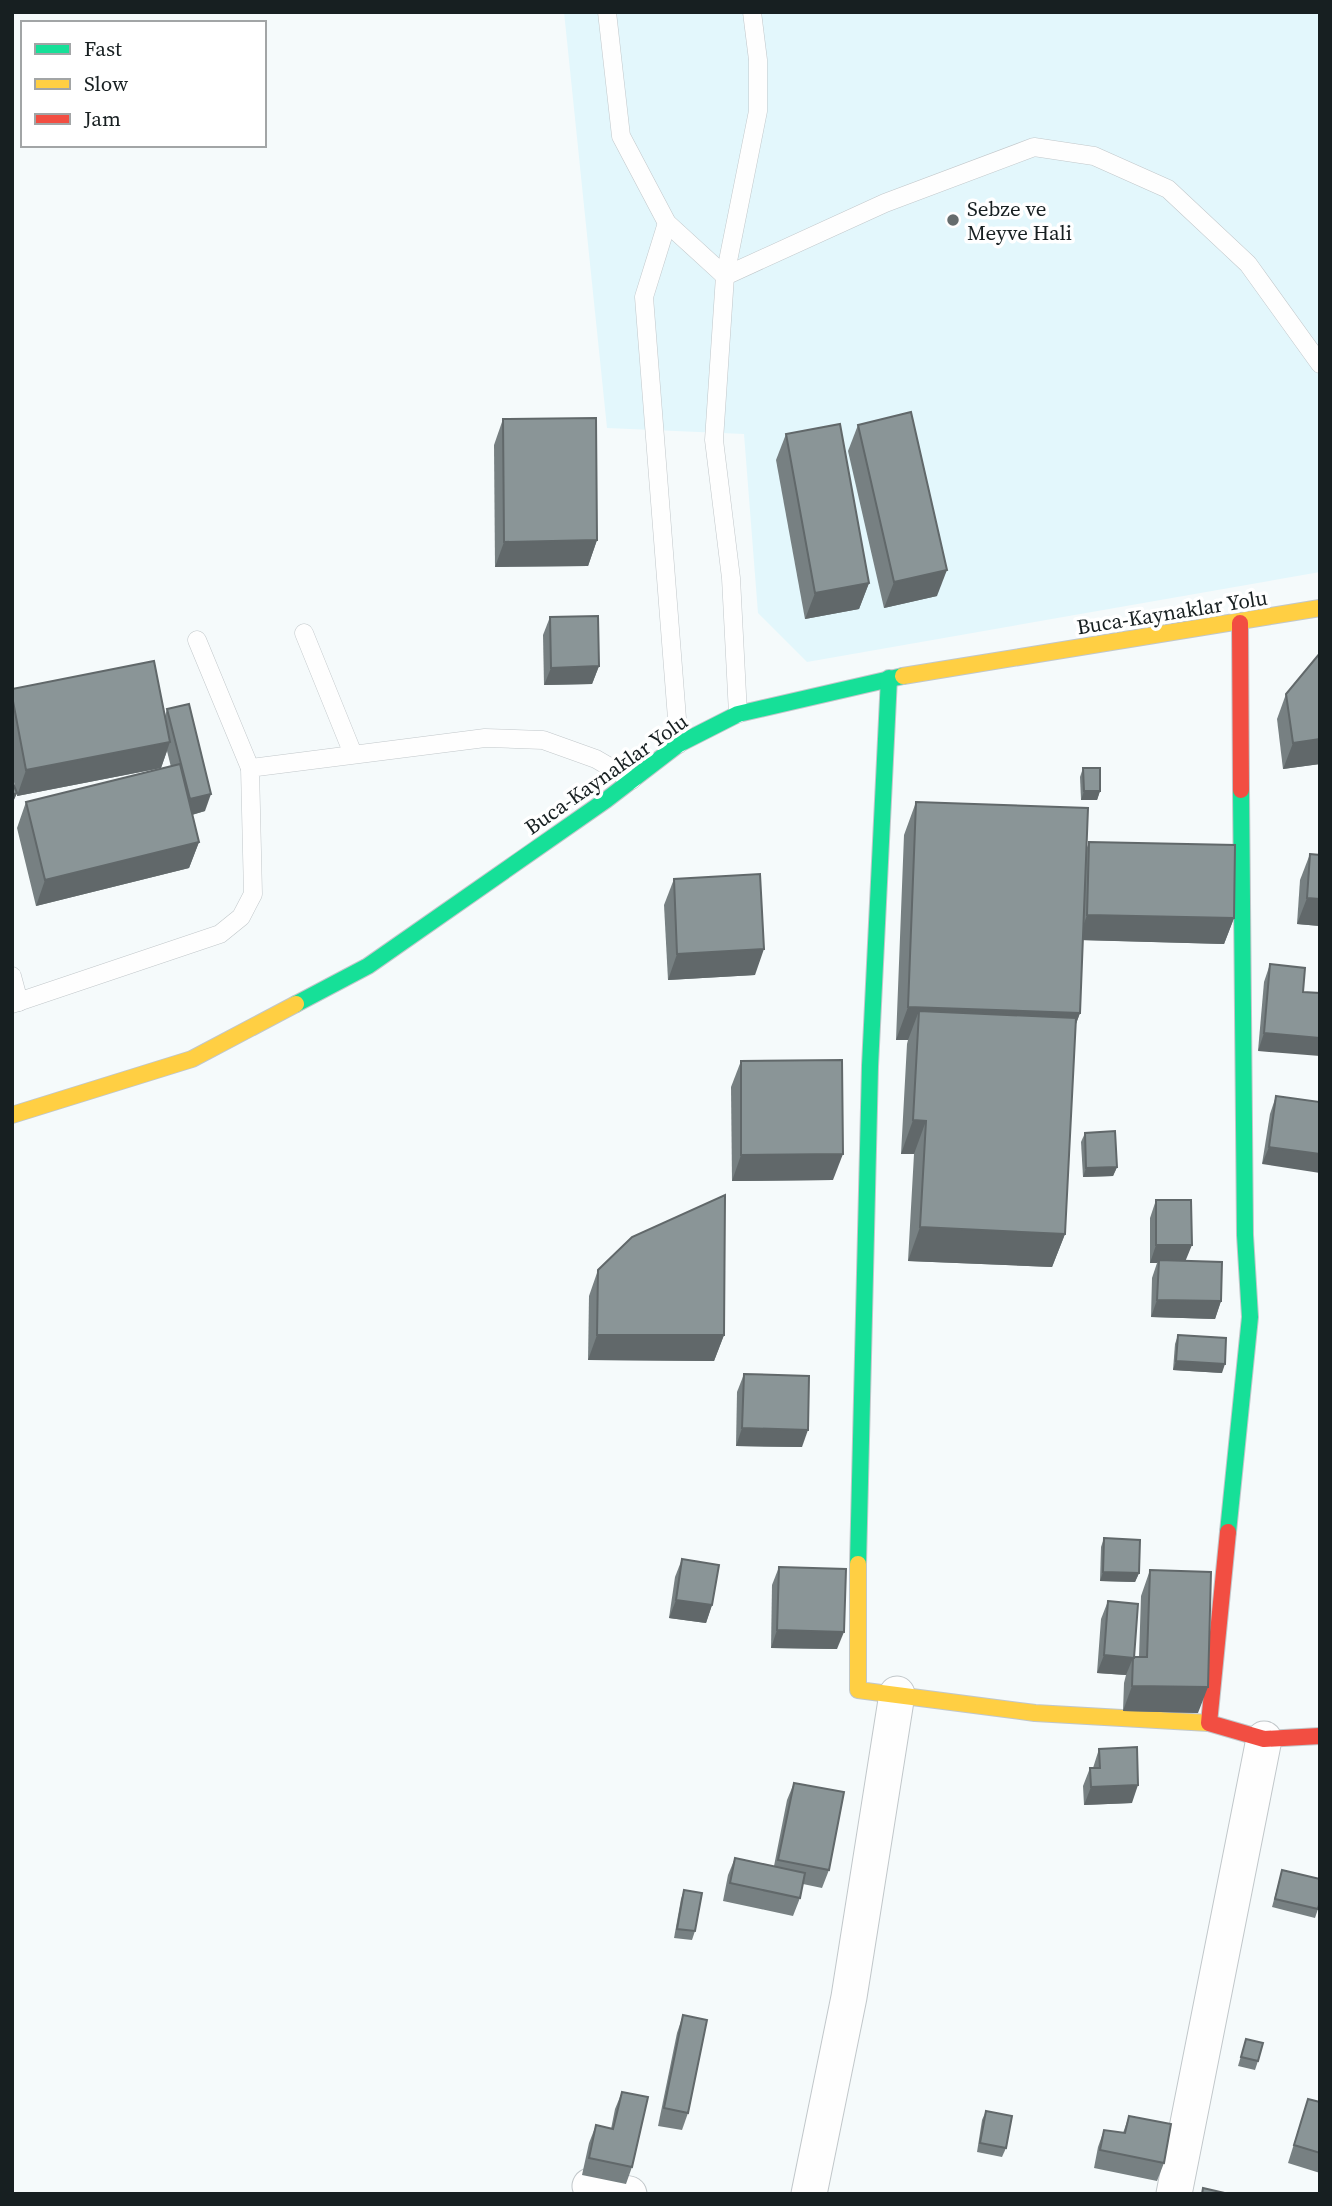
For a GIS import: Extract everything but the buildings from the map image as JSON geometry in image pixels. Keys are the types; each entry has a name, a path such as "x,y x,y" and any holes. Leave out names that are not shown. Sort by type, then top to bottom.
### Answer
{"street":[{"name":"Buca-Kaynaklar Yolu","path":"12,1115 192,1059 368,966 679,744 738,714 889,678 1320,608"},
{"path":"1209,1723 1250,1317 1245,1236 1240,623"},
{"path":"889,678 870,1066 857,1587 858,1690 1035,1713 1209,1723 1264,1739 1320,1736"},
{"path":"809,2194 849,1997 897,1694"},
{"path":"1174,2194 1264,1739"},
{"path":"590,2186 629,2194"}],"lane":[{"path":"607,12 621,136 667,223 725,276"},
{"path":"738,714 731,578 714,440 725,276 758,111 758,60 752,12"},
{"path":"725,276 885,203 1034,146 1094,156 1168,189 1248,264 1320,364"},
{"path":"667,223 645,297 679,744"},
{"path":"304,633 353,754"},
{"path":"12,976 16,1003 219,934 241,917 253,894 250,768 197,640"},
{"path":"250,768 485,738 543,740 596,759 632,780"}],"shaded area":[{"name":"Sebze ve Meyve Hali","path":"564,12 1320,12 1320,572 807,662 758,613 744,434 607,428"}],"traffic: fast":[{"path":"296,1004 368,966 606,800 679,744 738,714 903,676"},
{"path":"858,1564 870,1066 889,678"},
{"path":"1228,1532 1250,1317 1245,1235 1241,790"}],"traffic: slow":[{"path":"903,676 1320,608"},
{"path":"12,1115 192,1059 296,1004"},
{"path":"858,1564 858,1690 1035,1713 1209,1723"}],"traffic: jam":[{"path":"1240,623 1241,790"},
{"path":"1228,1532 1209,1723 1264,1739 1320,1736"}],"place":[{"name":"Sebze ve Meyve Hali","path":"953,220"}]}
